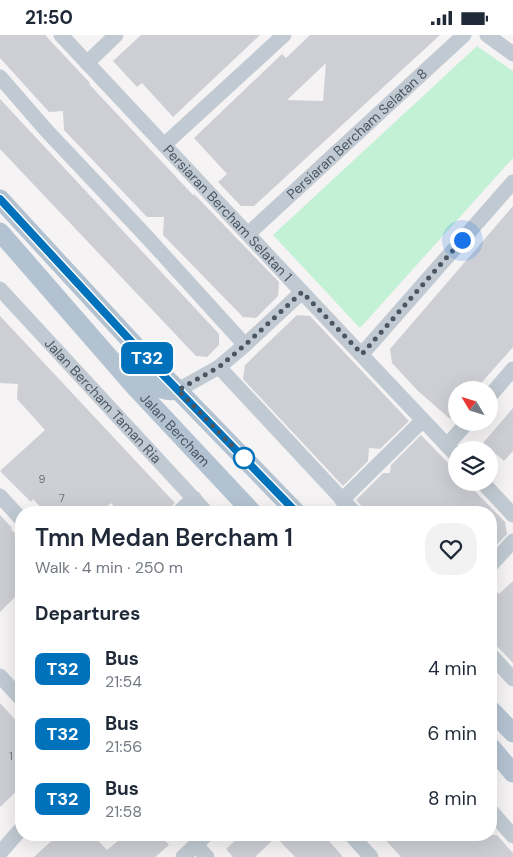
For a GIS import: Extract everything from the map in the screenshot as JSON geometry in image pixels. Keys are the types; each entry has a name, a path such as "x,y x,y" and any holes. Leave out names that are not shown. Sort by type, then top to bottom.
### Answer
{"main road":[{"name":"Jalan Bercham","path":"0,199 140,351 290,506"},
{"name":"Jalan Bercham","path":"0,232 136,387 246,506"},
{"path":"56,296 82,312 150,383 165,391 178,390"},
{"path":"497,716 513,733"},
{"path":"497,754 513,773"}],"street":[{"name":"Persiaran Bercham Selatan 1","path":"61,35 448,446"},
{"path":"87,63 116,35"},
{"path":"164,145 284,35"},
{"name":"Persiaran Bercham Selatan 8","path":"248,234 464,35"},
{"path":"487,35 513,54"},
{"path":"0,77 46,131 146,236 245,345"},
{"path":"362,354 513,182"},
{"name":"Jalan Bercham Taman Ria","path":"0,289 201,506"},
{"path":"178,390 219,367 302,292"},
{"path":"219,367 348,506"},
{"path":"498,386 513,369"},
{"path":"342,500 423,420"},
{"path":"490,491 513,515"},
{"path":"0,497 15,513"},
{"path":"185,506 194,498"},
{"path":"497,558 513,541"},
{"path":"497,662 513,679"},
{"path":"0,676 15,692"},
{"path":"497,818 513,836"},
{"path":"0,853 15,836"},
{"path":"183,857 200,841"},
{"path":"201,841 207,857"},
{"path":"356,841 371,857"}],"green space":[{"path":"477,46 513,71 513,158 360,328 273,235"}],"building":[{"path":"0,35 45,35 193,195 279,282 278,296 256,318 243,317 163,235 164,217 147,217 64,130 63,111 49,112 0,58"},
{"path":"141,35 260,35 173,117 142,83 137,87 113,61"},
{"path":"310,35 440,35 254,206 241,206 218,182 227,174 194,138 282,54 286,58","holes":["326,63 323,101 287,100"]},
{"path":"0,99 219,334 219,345 207,357 196,356 0,149"},
{"path":"513,206 513,347 483,381 448,381 448,417 418,391 392,363 390,349"},
{"path":"297,315 310,316 409,421 380,449 369,448 368,461 343,486 243,379 245,365"},
{"path":"0,316 175,503 172,506 114,506 111,503 108,506 40,506 33,499 31,502 0,471 45,430 17,399 18,384 0,383"},
{"path":"513,408 513,451 504,461 498,456 498,441 485,441 493,431 498,431 498,426"},
{"path":"421,435 448,463 448,491 475,491 489,506 362,506 356,500 383,473 390,473 391,465"},
{"path":"497,514 505,522 507,534 497,545"},
{"path":"0,515 15,533 15,597 0,612"},
{"path":"513,581 513,663 497,646 497,592 499,594"},
{"path":"0,703 15,719 15,793 0,807"},
{"path":"497,835 513,853 513,857 401,857 386,841 497,841"},
{"path":"51,841 99,841 107,850 118,841 165,841 169,845 155,857 34,857"},
{"path":"235,841 272,841 255,857 233,857 226,849"},
{"path":"280,841 329,841 343,857 295,857"}],"bus line":[{"name":"T32","path":"0,199 140,351 290,506"}],"route":[{"path":"244,458 178,390 219,367 302,292 362,354 462,240"}]}
